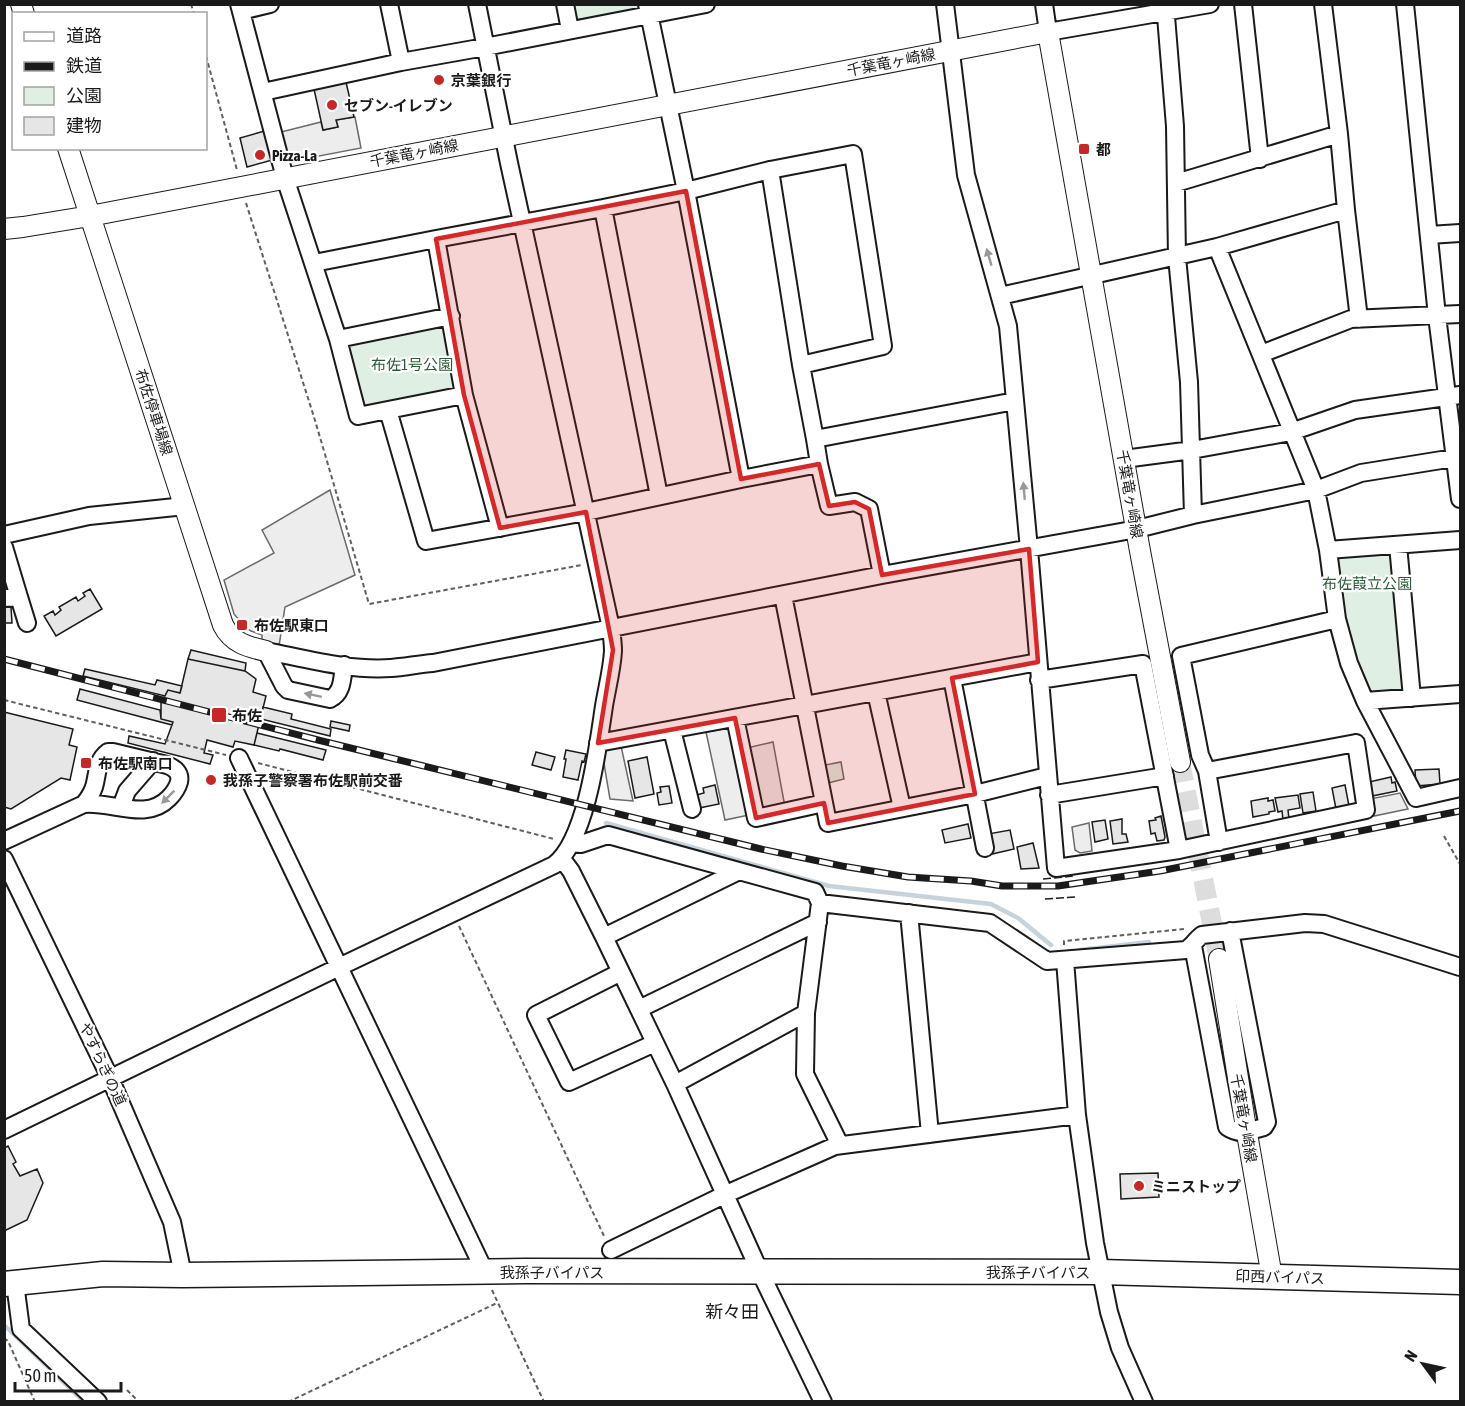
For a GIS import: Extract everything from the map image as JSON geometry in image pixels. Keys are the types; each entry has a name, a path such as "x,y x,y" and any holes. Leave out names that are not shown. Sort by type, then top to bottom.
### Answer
{"highway":[{"name":"我孫子バイパス","path":"10,1283 103,1274 1100,1272"},
{"name":"印西バイパス","path":"1100,1272 1461,1282"}],"main road":[{"name":"千葉竜ヶ崎線","path":"4,229 90,216 1048,32 1180,762"},
{"name":"布佐停車場線","path":"69,150 218,611 227,633 241,644 266,651"},
{"name":"千葉竜ヶ崎線","path":"1219,959 1246,1132 1272,1276"}],"street":[{"path":"270,4 240,8 285,178 338,339 358,416 464,394"},
{"path":"389,4 401,62"},
{"path":"4,1130 339,966 554,865 562,859 582,818 598,743 613,650 611,628 503,136 477,4"},
{"path":"565,4 570,30"},
{"path":"263,92 401,62 485,48 570,30 648,10 706,4"},
{"path":"945,4 966,175 1008,326 1056,868 1179,850 1366,810 1356,743 1207,771"},
{"path":"1044,4 1048,32 1166,9 1210,4"},
{"path":"1243,4 1260,159"},
{"path":"1323,4 1340,135 1359,319"},
{"path":"1405,4 1437,316 1454,395 1461,499"},
{"path":"1166,9 1175,126 1177,257 1189,382 1194,515"},
{"path":"648,10 669,105 741,479"},
{"path":"1176,183 1340,135"},
{"path":"314,262 603,208 686,191 770,170 853,154 883,346 801,365"},
{"path":"770,170 801,365 829,506 855,502 869,509 882,575"},
{"path":"603,208 659,496"},
{"path":"1000,296 1177,257 1346,210"},
{"path":"1429,235 1461,233"},
{"path":"436,239 464,394 500,528"},
{"path":"1217,247 1316,490 1328,550 1337,619 1349,663 1365,700 1416,798 1461,788"},
{"path":"1261,354 1351,319 1461,314"},
{"path":"338,339 451,316"},
{"path":"1124,459 1191,450 1291,432 1355,410 1454,395"},
{"path":"815,439 1015,401"},
{"path":"388,410 426,541 586,512 819,464"},
{"path":"266,651 369,668 433,663 882,575 1137,529 1316,490 1361,473 1458,458"},
{"path":"4,535 89,516 185,506"},
{"path":"1328,550 1461,540"},
{"path":"1398,545 1412,698"},
{"path":"4,547 12,598 27,623"},
{"path":"783,595 828,823 975,794 1047,776"},
{"path":"1219,842 1207,771 1200,755 1181,656 1337,619"},
{"path":"266,651 288,690 330,699 339,692 344,665"},
{"path":"598,743 1038,662"},
{"path":"1040,680 1143,664 1179,850"},
{"path":"952,678 985,849"},
{"path":"876,692 902,808"},
{"path":"1365,700 1461,694"},
{"path":"735,718 756,818 824,803"},
{"path":"672,730 692,809"},
{"path":"4,841 84,804 95,803 145,810 156,808 174,793 179,777 174,768 167,765 108,752 99,760 94,788 84,804"},
{"path":"239,758 485,1272"},
{"path":"120,807 127,791 153,761"},
{"path":"1049,795 1165,776"},
{"path":"571,843 581,844 608,836 815,891 820,903 806,1013 806,1074 840,1145"},
{"name":"やすらぎの道","path":"4,859 110,1078 172,1221 183,1275"},
{"path":"562,859 571,871 639,1009 724,1196 823,1401"},
{"path":"604,937 740,871"},
{"path":"820,903 990,922 1047,961 1186,950 1193,946 1197,938 1202,935 1305,923 1324,924 1461,967"},
{"path":"909,913 930,1134"},
{"path":"639,1009 818,921"},
{"path":"1193,946 1227,1127 1234,1132 1246,1132 1264,1127 1267,1122 1230,931"},
{"path":"1065,960 1077,1115 1100,1272 1120,1348 1144,1401"},
{"path":"621,972 536,1015 569,1082 655,1043"},
{"path":"675,1084 806,1013"},
{"path":"611,1250 835,1146 1077,1115"},
{"path":"10,1283 21,1329 98,1401"}],"path":[{"path":"207,60 239,178"},
{"path":"244,198 314,417 369,604 597,562"},
{"path":"4,700 571,843"},
{"path":"1444,836 1461,864"},
{"path":"452,913 611,1250"},
{"path":"1065,960 1064,940 1188,929"},
{"path":"485,1272 497,1303 544,1401"},
{"path":"288,1401 497,1303"},
{"path":"4,1338 8,1341 18,1361 35,1401"},
{"path":"127,1390 139,1401"}],"highlighted area":[{"path":"686,191 741,479 819,464 829,506 855,502 869,509 882,575 1029,549 1038,662 952,678 975,794 828,823 824,803 756,818 735,718 598,743 613,650 586,512 500,528 464,395 436,239"}],"green space":[{"path":"573,5 640,5 637,9 577,20"},
{"name":"布佐1号公園","path":"447,324 458,388 365,406 346,344"},
{"name":"布佐葭立公園","path":"1398,545 1412,698 1365,701 1328,550"},
{"path":"841,762 844,779 824,784 820,766"}],"shaded area":[{"path":"355,117 361,148 288,162 281,132 321,122 323,130 338,127 336,120"},
{"path":"330,490 355,575 285,607 279,646 262,642 262,635 245,627 234,614 224,580 274,553 262,530"},
{"path":"729,728 749,815 725,820 706,732"},
{"path":"773,742 785,807 765,811 758,808 747,748"},
{"path":"621,746 633,801 610,799 602,752"},
{"path":"1400,793 1408,809 1374,816 1370,799"},
{"path":"1089,823 1092,851 1080,853 1075,850 1072,827"}],"building":[{"path":"346,82 354,117 336,120 338,127 323,130 314,89"},
{"path":"268,130 276,159 247,167 240,138"},
{"path":"90,589 102,609 56,636 44,616 53,611 55,615 61,610 59,607 76,597 78,601 85,596 83,593"},
{"path":"4,607 11,607 12,623 4,623"},
{"path":"191,650 246,663 245,671 188,659"},
{"path":"188,659 245,671 256,679 253,692 266,696 254,745 235,741 233,747 207,740 204,753 213,755 210,764 128,743 129,736 165,744 173,722 161,719 161,703 168,690 180,693"},
{"path":"85,669 155,685 157,680 182,686 180,693 168,690 165,696 83,676"},
{"path":"80,689 160,710 161,719 173,722 172,725 77,700"},
{"path":"263,707 292,714 291,719 331,729 330,736 261,719"},
{"path":"4,712 73,729 69,745 77,747 70,780 61,778 11,809 4,807"},
{"path":"331,721 350,725 349,731 330,727"},
{"path":"257,733 326,750 323,760 254,745"},
{"path":"566,750 586,754 578,780 563,777"},
{"path":"536,752 555,757 551,770 532,765"},
{"path":"647,757 654,794 635,798 628,761"},
{"path":"1439,769 1440,784 1416,786 1415,770"},
{"path":"1391,777 1397,791 1372,796 1369,782"},
{"path":"715,785 719,804 699,808 696,795 704,793 703,788"},
{"path":"1345,785 1349,806 1336,809 1332,788"},
{"path":"669,786 672,803 659,805 657,793 661,792 660,787"},
{"path":"1313,792 1316,811 1303,813 1300,794"},
{"path":"1298,795 1300,808 1288,810 1289,819 1283,820 1282,811 1278,812 1275,798"},
{"path":"1268,798 1268,801 1273,800 1275,811 1253,817 1251,801"},
{"path":"1161,816 1165,837 1164,840 1157,841 1155,833 1151,834 1149,821"},
{"path":"1122,819 1122,834 1126,834 1128,842 1113,844 1110,821"},
{"path":"1105,820 1108,839 1095,842 1092,822"},
{"path":"968,824 971,838 945,843 942,830"},
{"path":"1010,830 1014,849 992,854 988,834"},
{"path":"1033,843 1039,868 1021,869 1017,847"},
{"path":"8,1146 16,1162 13,1164 20,1176 37,1169 43,1183 27,1220 4,1231 4,1148"},
{"name":"ミニストップ","path":"1158,1173 1159,1197 1121,1199 1120,1174"}],"waterway":[{"path":"606,823 829,886 991,904 1018,918 1051,945"},
{"path":"1080,950 1149,942"},
{"path":"4,1325 84,1402"}],"tunnel":[{"path":"1180,762 1219,959"}],"railway":[{"path":"4,659 318,740 761,849 908,877 971,881 1002,886 1058,886 1160,871 1460,811"}],"fence":[{"path":"1043,879 1074,876"},
{"path":"1045,899 1075,897"}],"place":[{"name":"京葉銀行","path":"439,80"},
{"name":"セブン-イレブン","path":"332,105"},
{"name":"都","path":"1084,149"},
{"name":"Pizza-La","path":"260,155"},
{"name":"布佐駅東口","path":"242,625"},
{"name":"布佐","path":"219,715"},
{"name":"布佐駅南口","path":"86,763"},
{"name":"我孫子警察署布佐駅前交番","path":"211,780"},
{"name":"ミニストップ","path":"1139,1186"}],"district":[{"name":"新々田","path":"732,1311"}]}
